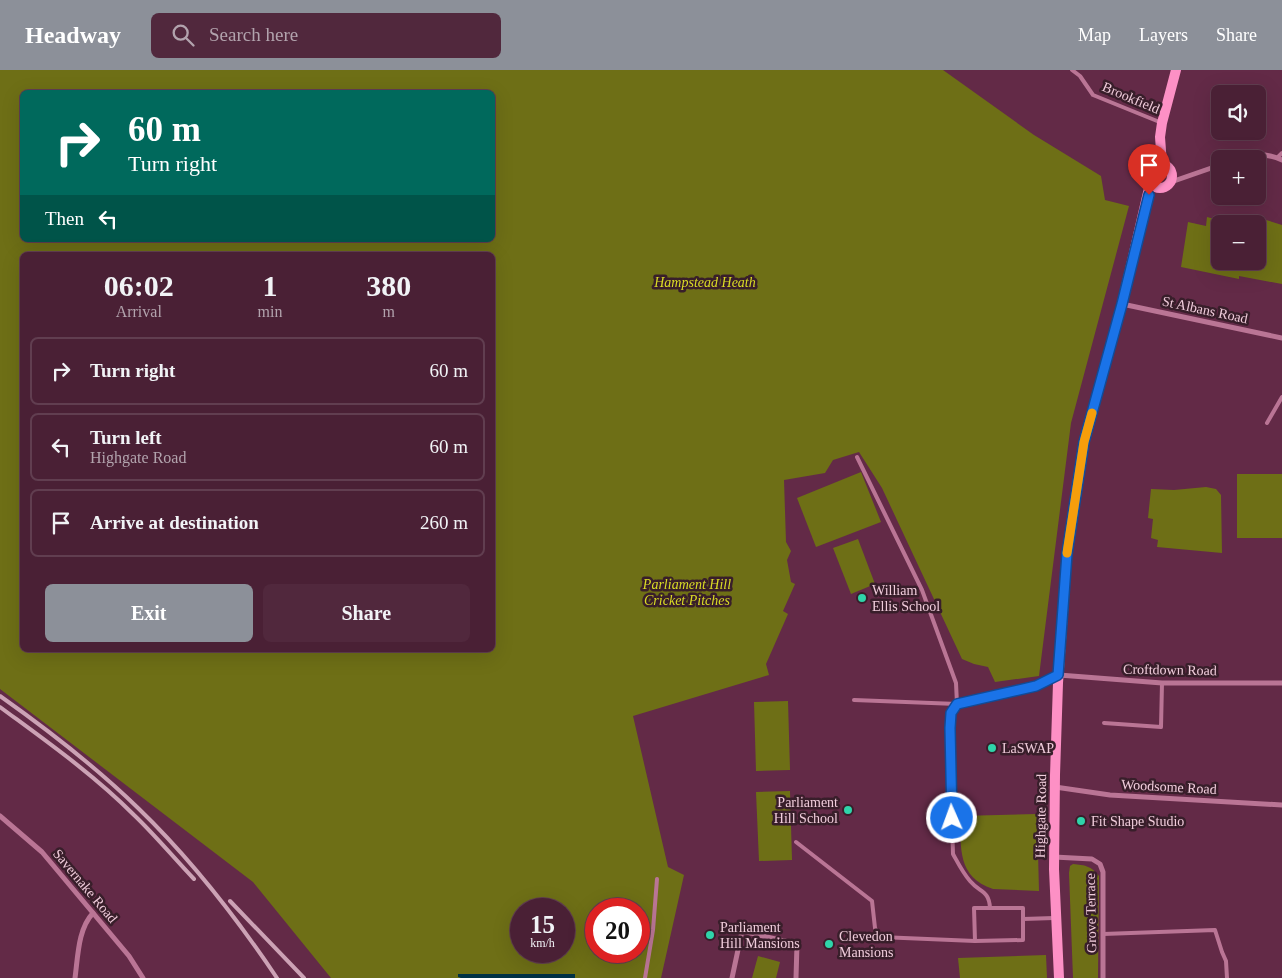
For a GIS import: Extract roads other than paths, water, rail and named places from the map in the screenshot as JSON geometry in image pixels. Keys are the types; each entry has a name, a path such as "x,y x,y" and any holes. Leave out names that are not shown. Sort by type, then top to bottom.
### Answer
{"street":[{"path":"1162,164 1160,137 1162,123 1176,70"},
{"path":"1266,156 1280,159"},
{"path":"1171,182 1172,173 1170,168 1162,164 1152,166 1149,170 1148,180 1150,184 1159,188 1168,186 1171,182 1211,169"},
{"name":"Highgate Road","path":"1059,978 1054,856 1055,787 1058,675 1067,554 1084,442 1122,304 1150,184"},
{"name":"St Albans Road","path":"1122,304 1282,338"},
{"name":"Croftdown Road","path":"1058,675 1162,683 1282,683"},
{"name":"Woodsome Road","path":"1055,787 1110,795 1282,805"},
{"name":"Savernake Road","path":"0,816 42,852 129,956 143,978"},
{"name":"Grove Terrace","path":"1054,856 1092,860 1100,864 1103,872 1103,978"},
{"path":"75,978 83,928 86,920 93,912"},
{"path":"732,978 742,931 797,944 796,978"}],"lane":[{"name":"Brookfield","path":"1072,70 1080,76 1093,95 1162,123"},
{"path":"1280,159 1282,153"},
{"path":"1267,423 1282,397"},
{"path":"857,457 922,590 956,683 957,704 951,713 950,728 953,854 971,883 986,894 990,908"},
{"path":"854,700 957,704 1036,686 1058,675"},
{"path":"1104,723 1161,727 1162,683"},
{"path":"796,842 872,902 875,928 880,938 975,941 1023,940 1023,908 974,908 975,941"},
{"path":"645,978 653,930 657,879"},
{"path":"1023,920 1056,918"},
{"path":"1103,934 1215,930 1226,961 1227,978"}],"water":[{"path":"458,974 575,974 575,978 461,978 458,977"}],"railway":[{"path":"0,696 89,764 158,827 212,889 277,978"},
{"path":"0,707 69,758 118,800 194,879"},
{"path":"230,901 304,978"}],"place":[{"name":"William Ellis School","path":"862,598"},
{"name":"LaSWAP","path":"992,748"},
{"name":"Parliament Hill School","path":"848,810"},
{"name":"Fit Shape Studio","path":"1081,821"},
{"name":"Parliament Hill Mansions","path":"710,935"},
{"name":"Clevedon Mansions","path":"829,944"}],"park label":[{"name":"Hampstead Heath","path":"705,282"},
{"name":"Parliament Hill Cricket Pitches","path":"687,592"}]}
